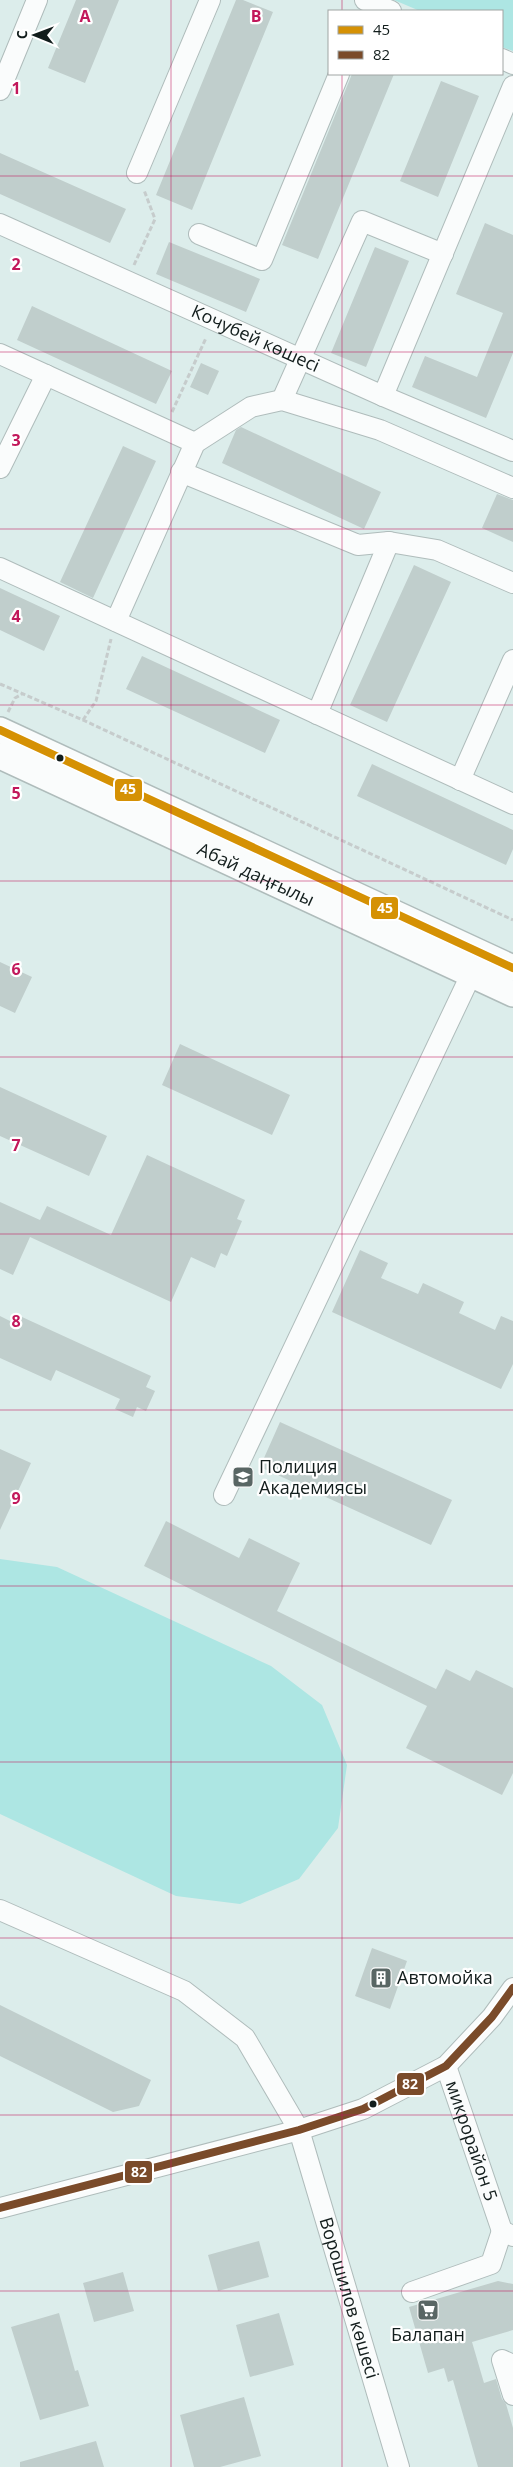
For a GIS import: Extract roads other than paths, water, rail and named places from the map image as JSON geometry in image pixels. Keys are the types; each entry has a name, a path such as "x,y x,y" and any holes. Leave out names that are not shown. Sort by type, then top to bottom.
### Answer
{"main road":[{"name":"Абай даңғылы","path":"0,730 476,964 513,994"},
{"name":"Абай даңғылы","path":"0,756 476,964 513,968"}],"street":[{"path":"0,90 37,0"},
{"path":"136,173 210,0"},
{"path":"366,4 387,10"},
{"path":"199,234 262,260 339,75"},
{"path":"383,396 513,86"},
{"path":"282,400 299,358 362,221 443,254"},
{"name":"Кочубей көшесі","path":"0,224 383,396 513,451"},
{"path":"0,354 195,443"},
{"path":"0,468 46,375"},
{"path":"116,621 195,443 251,407 282,400 380,430 513,488"},
{"path":"181,472 358,545 389,542 437,550 513,583"},
{"path":"316,714 389,542"},
{"path":"0,568 513,804"},
{"path":"460,780 513,660"},
{"path":"224,1495 476,964"},
{"name":"Ворошилов көшесі","path":"0,1910 184,1991 245,2038 299,2130 399,2467"},
{"path":"0,2208 299,2130 363,2109 446,2066 492,2017 513,1988"},
{"name":"микрорайон 5","path":"446,2066 508,2234"},
{"path":"412,2292 491,2264 508,2234"},
{"path":"513,2365 502,2360 513,2395"}],"place":[{"name":"Полиция Академиясы","path":"243,1477"},
{"name":"Автомойка","path":"381,1978"},
{"name":"Балапан","path":"428,2310"}]}
